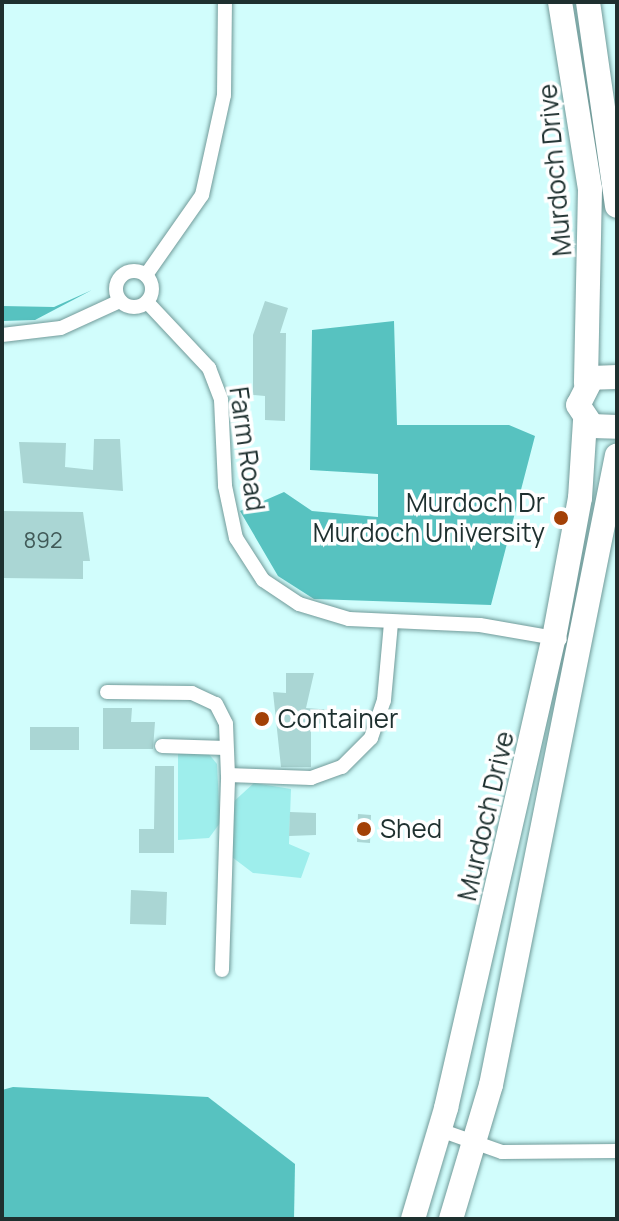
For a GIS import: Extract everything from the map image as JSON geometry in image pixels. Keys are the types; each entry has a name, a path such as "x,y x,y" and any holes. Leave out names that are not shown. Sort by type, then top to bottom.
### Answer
{"main road":[{"name":"Murdoch Drive","path":"413,1219 440,1130 554,638 584,469 585,420 578,405 586,383 590,189 560,2"},
{"path":"605,2 590,14 617,206"},
{"path":"590,189 616,186"},
{"path":"586,383 617,377"},
{"path":"585,420 617,427"},
{"name":"Murdoch Drive","path":"451,1219 476,1141 617,455"}],"street":[{"path":"120,301 122,275 146,275 173,245 206,180 224,95 225,2"},
{"path":"2,335 61,328 120,301 135,308 147,302 152,288 146,275"},
{"name":"Farm Road","path":"147,302 209,368 221,400 225,486 236,538 263,580 322,612 391,623 480,625 580,643"},
{"path":"228,775 311,778 342,767 371,738 384,700 391,623"},
{"path":"107,692 192,693 216,704 226,724 228,775 222,970"},
{"path":"162,746 226,748"},
{"path":"440,1130 502,1152 617,1151"}],"shaded area":[{"path":"92,290 35,320 2,321 2,306 54,307"},
{"path":"394,321 397,425 509,425 535,436 491,605 314,599 278,576 240,511 284,492 312,511 378,517 378,474 310,470 312,330"},
{"path":"178,752 208,753 217,764 220,823 209,838 178,840"},
{"path":"254,783 291,789 289,844 310,853 301,878 253,873 228,854 231,804"},
{"path":"13,1087 208,1097 295,1164 294,1219 2,1219 2,1090"}],"building":[{"path":"265,301 288,308 280,333 286,333 285,421 265,420 265,396 253,395 253,335"},
{"path":"94,439 120,439 123,491 23,483 19,442 66,443 65,467 93,470"},
{"path":"2,511 83,512 90,561 83,561 83,579 2,578"},
{"path":"286,673 314,673 306,708 347,711 347,722 311,724 311,767 281,767 273,692 286,693"},
{"path":"103,708 132,708 131,722 155,722 153,749 103,749"},
{"path":"30,727 79,727 79,750 30,750"},
{"path":"155,766 174,766 174,853 139,853 139,829 154,829"},
{"path":"290,812 316,813 316,835 289,836"},
{"name":"Shed","path":"358,814 371,815 370,843 357,842"},
{"path":"131,890 167,892 166,925 130,924"}],"place":[{"name":"Murdoch Dr Murdoch University","path":"561,518"},
{"name":"Container","path":"262,719"},
{"name":"Shed","path":"364,829"}]}
